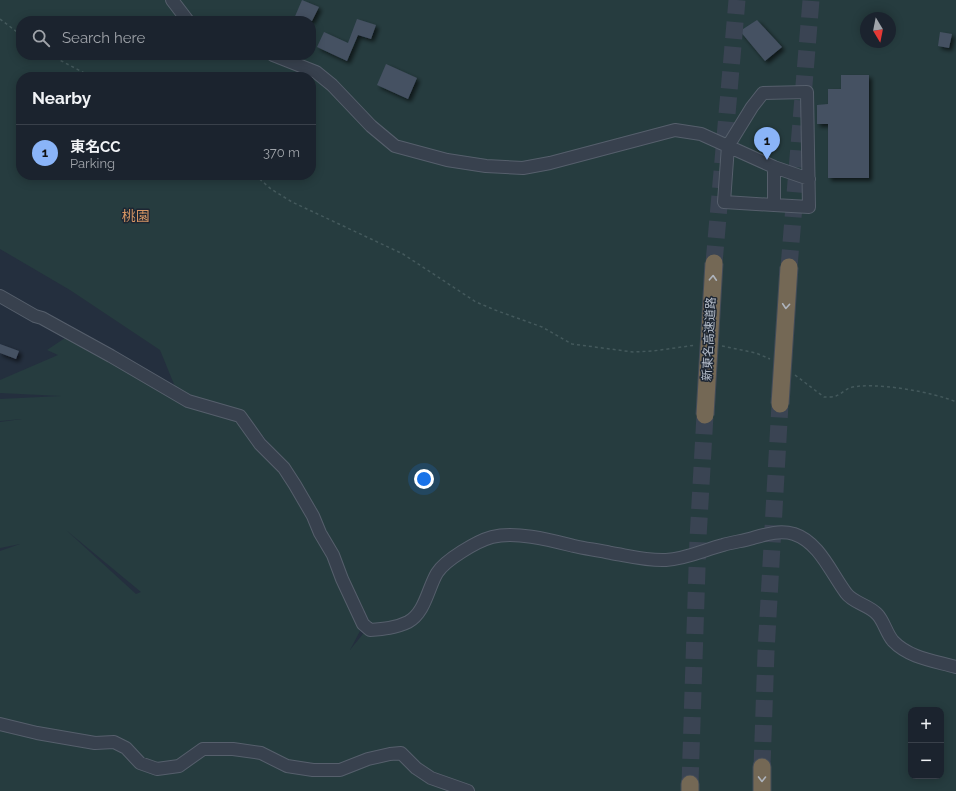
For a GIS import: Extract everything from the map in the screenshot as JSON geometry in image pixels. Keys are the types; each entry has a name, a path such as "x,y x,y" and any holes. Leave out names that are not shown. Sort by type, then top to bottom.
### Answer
{"highway":[{"name":"新東名高速道路","path":"705,415 714,263"},
{"path":"780,404 789,268"},
{"path":"762,767 762,791"}],"street":[{"path":"172,0 184,16"},
{"path":"286,60 316,72 332,85 371,126 395,146 447,160 486,166 523,168 550,163 675,130 701,134 774,166 809,179"},
{"path":"807,92 809,179 810,207 724,202 728,146 752,107 764,93 807,92"},
{"path":"774,166 774,205"},
{"path":"0,296 111,356 188,401 240,416 260,444 284,468 295,486 333,555 342,579 363,624 370,630 390,628 408,622 416,616 421,609 429,587 444,563 468,548 491,537 533,537 648,559 667,560 724,544 784,532 795,534 805,539 816,549 847,595 877,614 892,640 904,650 916,656 956,667"},
{"path":"0,724 95,743 114,742 126,748 140,763 157,769 178,766 203,749 233,749 261,753 288,766 313,770 340,770 368,759 390,754 401,754 416,768 431,778 468,791"}],"path":[{"path":"0,18 16,30"},
{"path":"60,60 82,72"},
{"path":"261,180 271,189 292,202 402,254 476,302 542,327 572,344 616,350"}],"green space":[{"path":"0,0 956,0 956,791 0,791 0,551 20,544 0,548 0,422 22,419 0,421 0,399 61,396 0,393 0,380 58,355 47,350 65,338 147,381 178,394 160,350 70,290 0,249","holes":["346,102 428,161 428,162 388,143","243,413 268,442 329,540 371,624 350,650 360,631 330,562 283,475 238,419","66,530 141,592 136,594"]}],"building":[{"path":"302,0 319,7 314,16 295,16"},
{"path":"357,19 376,25 371,39 358,35 347,61 317,47 324,32 348,43"},
{"path":"757,20 782,47 765,61 740,31"},
{"path":"940,32 952,34 949,48 938,46"},
{"path":"386,64 417,78 408,99 377,85"},
{"path":"841,75 869,75 869,178 828,178 828,124 817,124 817,105 828,104 828,89 841,89"},
{"path":"0,344 19,351 16,359 0,353"}],"tunnel":[{"path":"714,263 737,0"},
{"path":"789,267 811,0"},
{"path":"762,767 766,652 780,404"},
{"path":"690,784 698,538 705,415"}],"place":[{"name":"東名CC","path":"767,160"}],"district":[{"name":"桃園","path":"136,216"}]}
